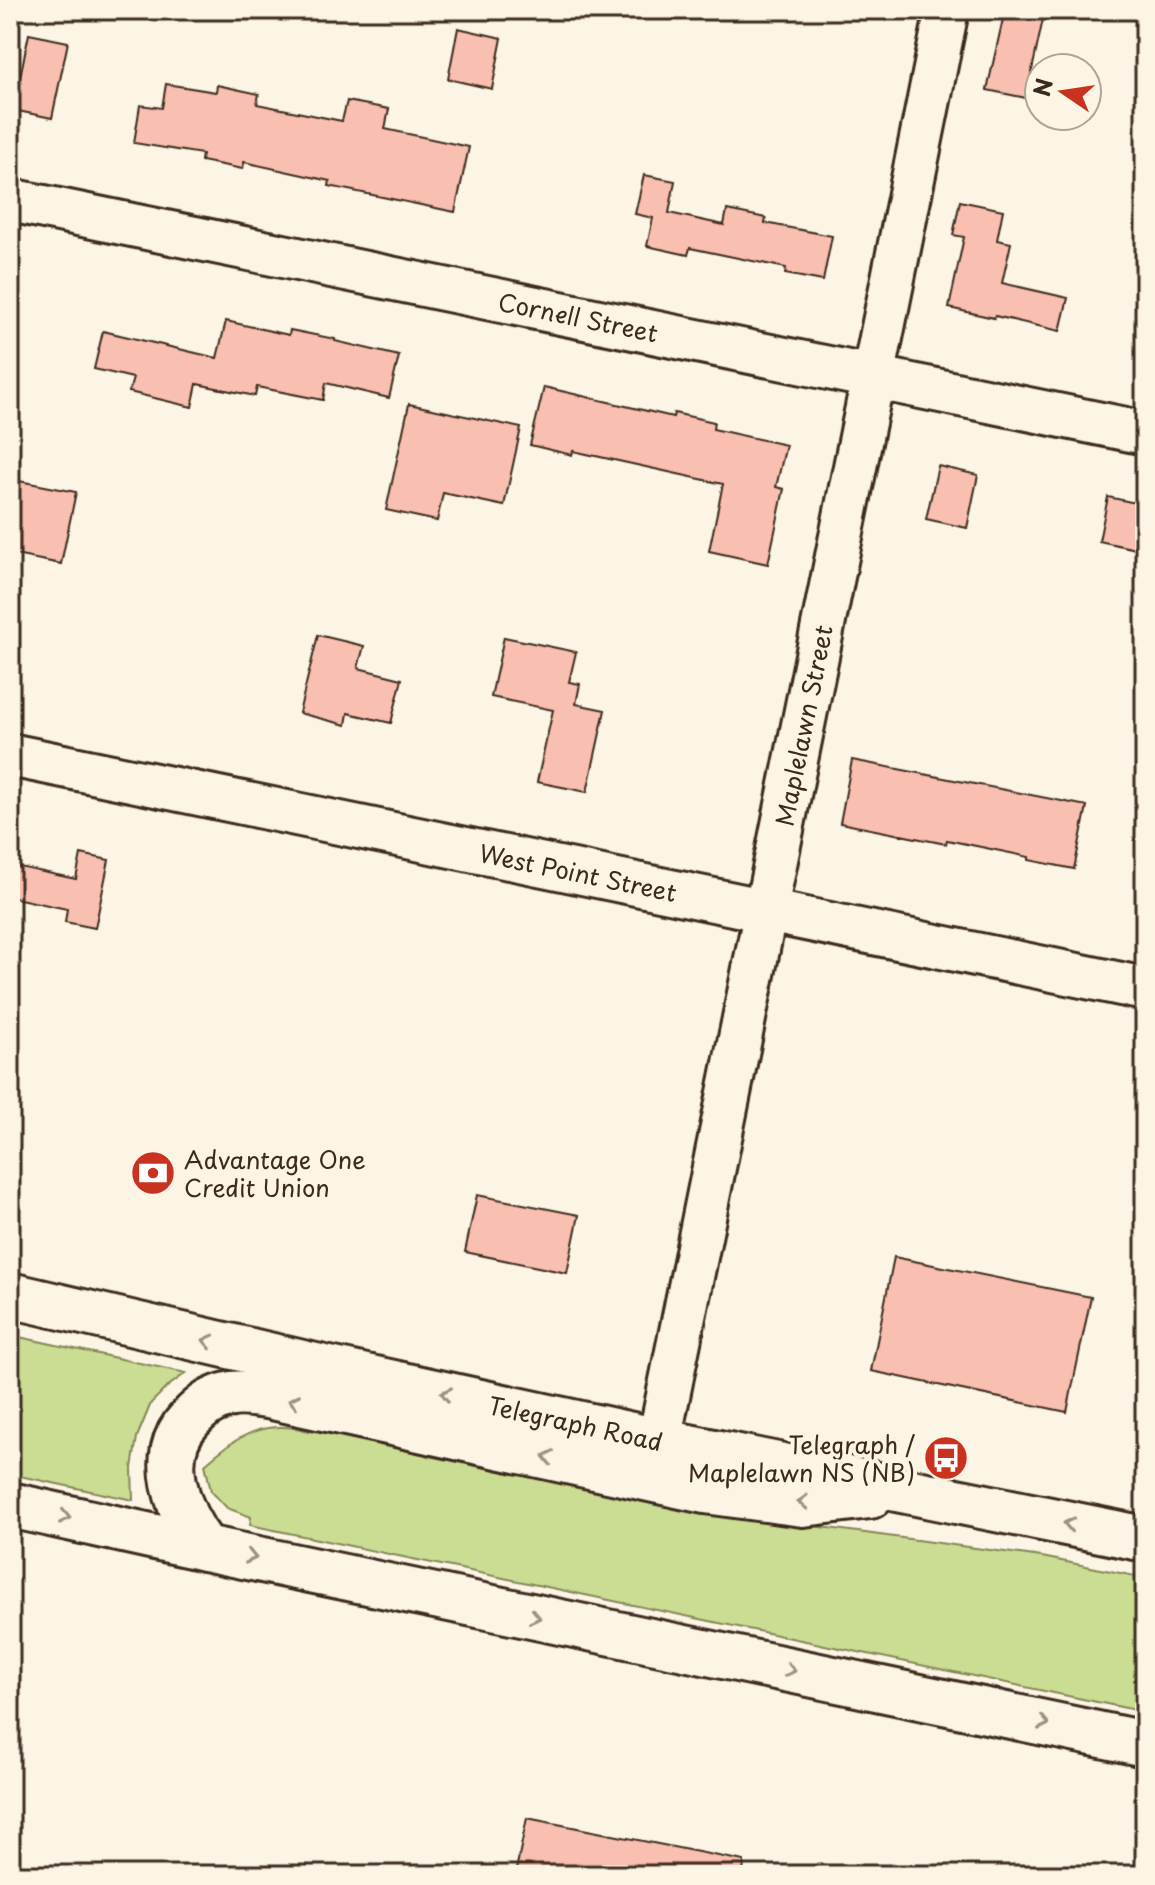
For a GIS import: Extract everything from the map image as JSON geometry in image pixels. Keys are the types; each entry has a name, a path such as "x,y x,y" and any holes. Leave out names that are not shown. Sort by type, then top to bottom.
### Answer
{"main road":[{"name":"Telegraph Road","path":"10,1295 659,1441 1145,1539"},
{"path":"205,1548 181,1509 173,1483 176,1442 184,1425 205,1403 234,1393 268,1396 705,1491 803,1504 908,1491"},
{"path":"10,1505 1145,1744"}],"street":[{"name":"Maplelawn Street","path":"659,1441 947,10"},
{"name":"Cornell Street","path":"10,200 1145,433"},
{"name":"West Point Street","path":"10,755 1145,989"}],"green space":[{"path":"10,1335 186,1373 151,1403 137,1437 132,1468 133,1500 10,1474"},
{"path":"312,1421 762,1519 1042,1557 1145,1578 1145,1712 250,1525 251,1517 227,1508 211,1491 205,1464 229,1445 252,1432 265,1429 278,1427 309,1431"}],"building":[{"path":"1005,10 1045,10 1036,52 1023,52 1023,97 987,90"},
{"path":"458,28 502,38 492,89 448,79"},
{"path":"29,34 68,42 52,118 13,110"},
{"path":"166,84 216,92 217,85 259,94 257,104 342,121 347,101 389,109 385,129 469,147 455,212 329,186 330,181 244,162 243,169 201,161 202,154 134,143 140,105 162,108"},
{"path":"644,175 675,181 669,213 724,225 727,210 766,218 765,223 832,236 823,281 785,274 786,268 690,248 688,255 647,246 653,218 635,214"},
{"path":"960,201 1003,210 997,240 1011,243 1002,283 1068,298 1060,331 949,308 964,237 953,235"},
{"path":"226,321 289,335 290,330 335,339 399,356 389,398 326,383 323,400 257,387 255,396 197,384 192,407 129,392 133,378 94,369 103,331 217,358"},
{"path":"544,387 673,417 674,413 714,422 713,429 786,445 776,487 784,489 768,564 709,551 723,484 573,451 572,455 530,445"},
{"path":"409,404 521,428 504,506 443,493 437,521 386,510"},
{"path":"938,466 978,475 967,528 926,519"},
{"path":"19,481 76,492 61,564 10,554 10,526"},
{"path":"1108,497 1145,505 1145,551 1099,541"},
{"path":"318,635 364,646 358,668 402,679 391,723 348,713 346,725 299,713"},
{"path":"504,637 576,652 569,682 580,684 576,704 605,710 587,792 537,782 553,710 491,697"},
{"path":"852,760 1087,806 1074,869 947,840 946,844 840,823"},
{"path":"81,854 109,860 95,928 65,922 67,909 10,897 10,865 76,879"},
{"path":"477,1195 579,1215 567,1273 465,1252"},
{"path":"894,1257 1091,1297 1067,1412 871,1371"},
{"path":"527,1818 744,1861 743,1875 515,1875"}],"place":[{"name":"Advantage One Credit Union","path":"153,1173"},
{"name":"Telegraph / Maplelawn NS (NB)","path":"946,1458"}]}
